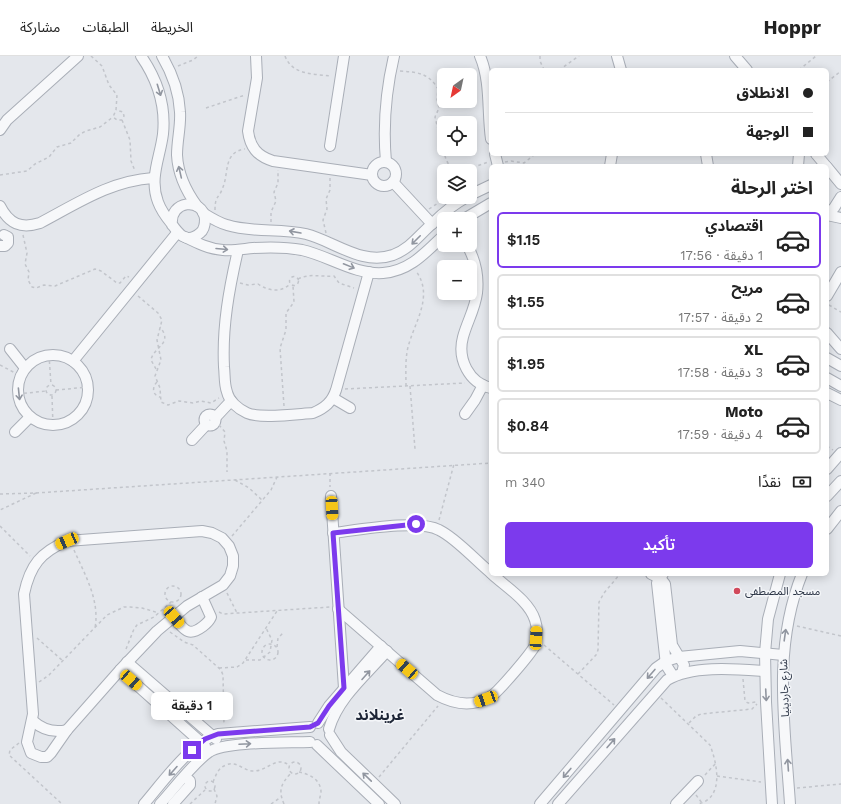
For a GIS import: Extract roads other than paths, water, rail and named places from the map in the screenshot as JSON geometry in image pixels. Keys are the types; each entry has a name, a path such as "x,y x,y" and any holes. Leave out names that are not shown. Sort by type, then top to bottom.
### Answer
{"street":[{"path":"0,130 6,120 78,56"},
{"path":"141,56 156,82 164,116 163,134 153,178 154,191 158,203 178,232 210,248 238,250 268,247 300,250 316,254 358,270 383,273 411,265 437,241"},
{"path":"162,56 169,67 178,96 180,126 177,154 182,182 200,210 205,222 202,231 195,236 178,232"},
{"path":"256,56 257,78 248,131 249,140 257,154 265,159 279,162 372,175 379,184 386,185 393,182 395,178 395,170 390,163 381,162 374,167 372,175"},
{"path":"330,146 344,56"},
{"path":"386,162 385,129 394,56"},
{"path":"480,56 486,69 489,116"},
{"path":"617,56 620,68"},
{"path":"735,56 745,68"},
{"path":"818,156 825,164"},
{"path":"831,171 841,184"},
{"path":"0,206 4,215 12,222 31,226 40,223 106,188 141,179 153,178"},
{"path":"393,182 432,224"},
{"path":"477,192 489,186"},
{"path":"829,212 834,208 841,197"},
{"path":"178,232 172,216 178,208 187,204 200,210 215,220 241,228 306,234 326,240 350,252 364,256 391,256 403,251 414,243 432,224 458,204"},
{"path":"476,212 489,204"},
{"path":"829,215 841,218"},
{"path":"0,246 5,246 8,243 8,237 2,235 12,222"},
{"path":"73,361 178,232"},
{"path":"238,250 225,315 224,338 229,397 239,409 248,414 258,416 313,413 325,407 335,394 369,272"},
{"path":"465,414 484,385 468,374 463,362 461,350 463,337 474,310 477,293 475,258 471,252"},
{"path":"829,293 841,272"},
{"path":"829,335 841,349"},
{"path":"10,349 23,372"},
{"path":"49,355 57,355 73,361 84,372 89,387 86,403 80,414 70,422 53,426 41,423 30,417 24,410 18,394 23,372 40,357 49,355"},
{"path":"829,359 841,366"},
{"path":"829,379 841,386"},
{"path":"335,394 350,408"},
{"path":"829,394 841,400"},
{"path":"192,440 212,422 229,397"},
{"path":"15,432 30,417"},
{"path":"829,467 841,453"},
{"path":"829,494 841,480"},
{"path":"331,496 344,688"},
{"path":"829,526 841,511"},
{"path":"333,533 416,524 432,526 446,534 489,572"},
{"path":"202,531 212,533 222,538 229,546 233,566 230,576 223,585 202,597 157,631 120,670 68,730 51,753 46,757 35,756 31,753 28,748 33,721 24,594 27,579 33,566 42,555 54,546 67,541 202,531"},
{"path":"338,608 437,695 456,703 472,703 486,699 495,693 529,654 536,638 537,629 532,612 526,604 493,576"},
{"path":"658,576 657,586 666,661 668,669 678,675"},
{"path":"659,576 665,584 672,645 684,665 678,675"},
{"name":"شارع جاردينيا","path":"772,804 771,783 761,702 768,619 779,576"},
{"name":"شارع جاردينيا","path":"790,804 782,682 783,655 787,624 801,576"},
{"path":"174,617 186,631 192,633 195,632 208,622 211,617 202,597"},
{"path":"379,804 313,743 307,733 344,688 384,649"},
{"path":"160,804 201,759 210,751 223,746 313,743 320,745 327,742 333,716 340,704 384,649"},
{"path":"540,804 656,668 666,661 679,657 740,652 783,655"},
{"path":"722,654 723,669"},
{"path":"710,655 712,670"},
{"path":"127,662 213,735 223,746"},
{"path":"558,804 662,684 678,675 712,670 743,669 764,671"},
{"path":"120,670 201,741 210,751"},
{"path":"33,721 39,726 52,732 68,730"},
{"path":"144,804 201,741 213,735 324,724 341,752 395,804"},
{"path":"173,804 190,785 190,781 185,777"},
{"path":"676,804 698,781"}],"place":[{"name":"مسجد المصطفى","path":"737,591"}],"district":[{"name":"غرينلاند","path":"380,715"}]}
